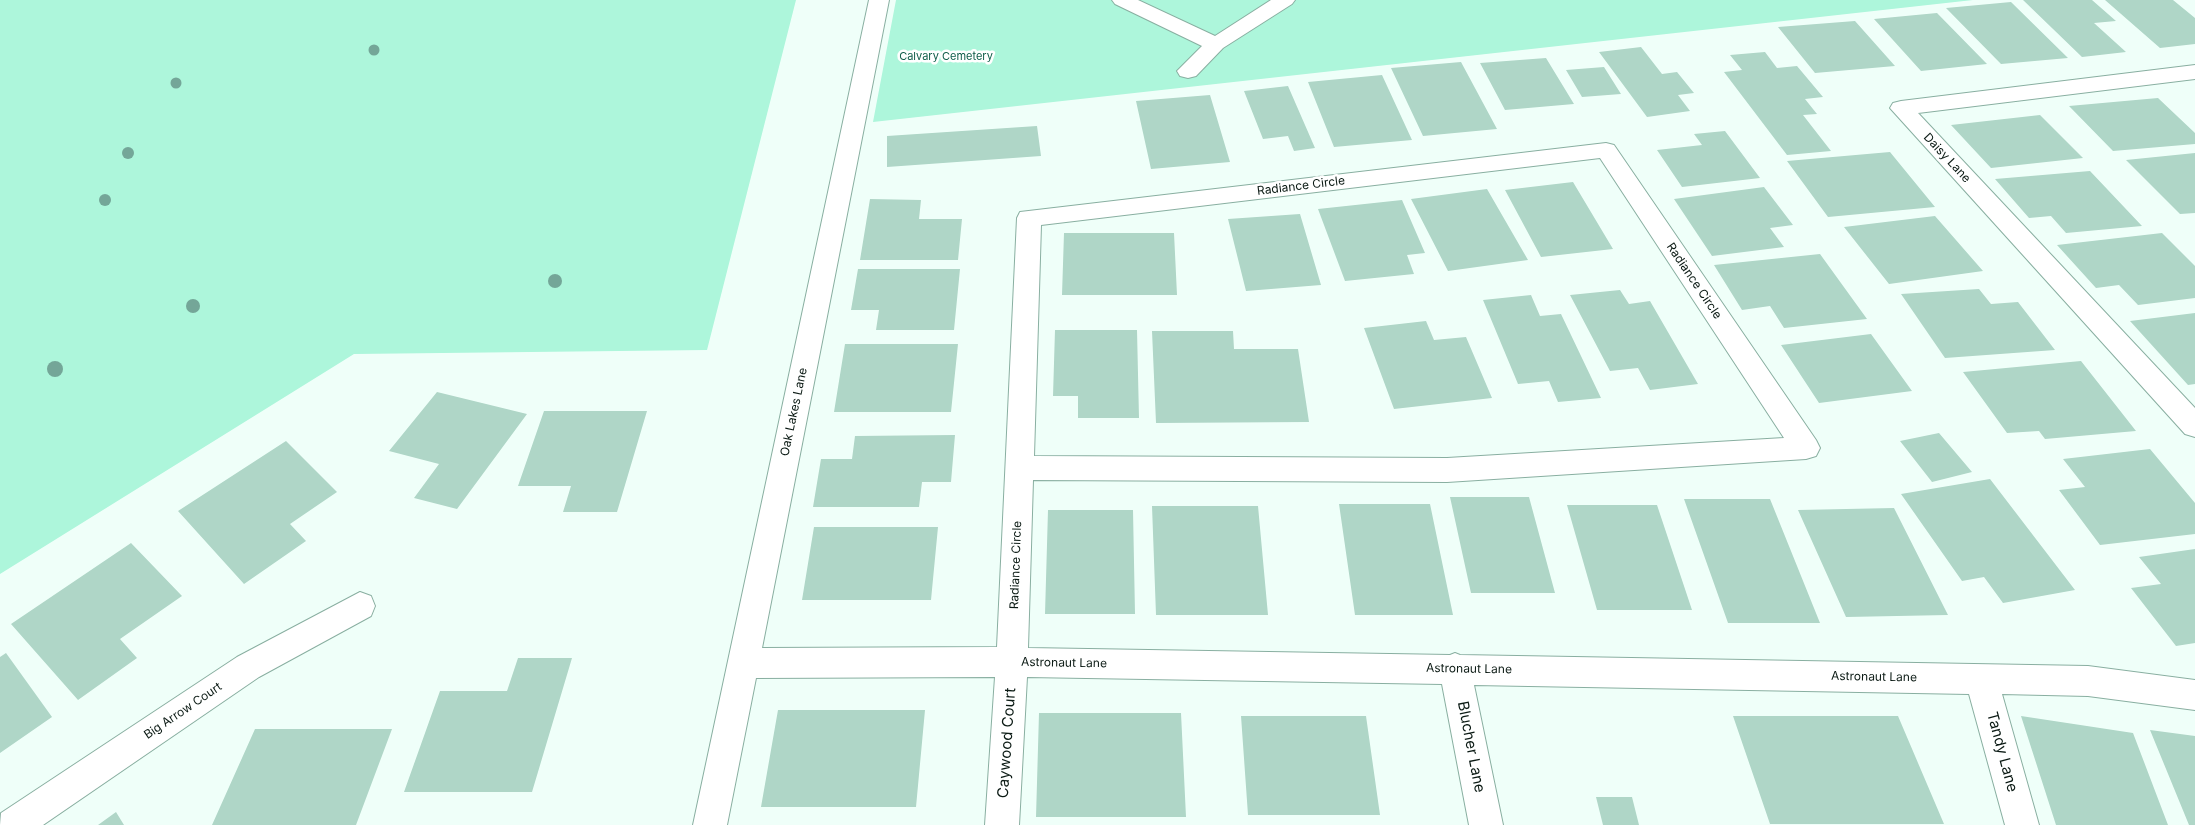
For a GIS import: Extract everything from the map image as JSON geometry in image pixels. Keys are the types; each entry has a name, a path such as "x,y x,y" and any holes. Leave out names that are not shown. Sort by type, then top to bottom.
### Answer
{"street":[{"name":"Oak Lakes Lane","path":"710,825 879,0"},
{"path":"1122,0 1216,44"},
{"path":"1188,71 1216,44 1285,0"},
{"name":"Daisy Lane","path":"2192,76 1901,108 2195,426"},
{"name":"Radiance Circle","path":"1012,662 1019,468 1029,218 1606,150 1806,448 1447,470 1019,468"},
{"name":"Big Arrow Court","path":"13,825 248,667 360,606"},
{"name":"Astronaut Lane","path":"743,663 1012,662 1455,668 2088,681 2195,695"},
{"name":"Caywood Court","path":"1002,825 1012,662"},
{"name":"Blucher Lane","path":"1455,668 1486,825"},
{"name":"Tandy Lane","path":"1981,679 2022,825"}],"green space":[{"path":"0,0 796,0 707,350 354,354 0,574"},
{"name":"Calvary Cemetery","path":"896,0 1973,0 873,122"}],"building":[{"path":"2023,0 2092,0 2116,21 2094,23 2126,52 2082,57"},
{"path":"2105,0 2173,0 2195,18 2195,44 2160,48"},
{"path":"2011,2 2068,58 2001,64 1946,8"},
{"path":"1937,13 1987,64 1921,71 1874,19"},
{"path":"1855,21 1895,66 1815,73 1778,27"},
{"path":"1641,47 1662,74 1677,72 1694,93 1678,95 1690,111 1647,117 1599,52"},
{"path":"1765,52 1777,68 1797,66 1823,97 1805,99 1817,114 1803,115 1831,151 1787,155 1724,72 1742,70 1730,55"},
{"path":"1546,58 1574,104 1505,110 1480,63"},
{"path":"1461,62 1497,129 1423,136 1391,68"},
{"path":"1604,67 1621,94 1582,97 1566,70"},
{"path":"1382,75 1412,140 1334,147 1308,82"},
{"path":"1288,86 1315,148 1294,151 1288,136 1263,139 1244,91"},
{"path":"1210,95 1230,162 1151,169 1136,101"},
{"path":"2158,98 2195,133 2195,144 2113,151 2069,106"},
{"path":"2040,115 2083,158 1991,168 1951,125"},
{"path":"1037,126 1041,156 887,167 887,136"},
{"path":"1725,131 1760,178 1682,187 1657,150 1702,145 1694,134"},
{"path":"1890,152 1935,207 1828,217 1787,161"},
{"path":"2195,153 2195,213 2180,214 2126,160"},
{"path":"2090,171 2142,226 2066,233 2051,216 2029,218 1995,179"},
{"path":"1573,182 1613,249 1541,257 1505,190"},
{"path":"1764,187 1793,225 1770,228 1784,247 1712,256 1674,199"},
{"path":"1487,189 1528,260 1448,271 1411,199"},
{"path":"870,199 921,200 919,219 962,219 958,260 860,260"},
{"path":"1402,200 1425,253 1407,255 1414,274 1345,281 1318,209"},
{"path":"1300,214 1321,285 1246,291 1228,219"},
{"path":"1935,216 1983,271 1889,284 1844,227"},
{"path":"1064,233 1174,233 1177,295 1062,295"},
{"path":"2162,233 2195,266 2195,298 2138,305 2119,285 2096,288 2057,245"},
{"path":"1820,254 1867,319 1784,328 1770,306 1742,310 1714,265"},
{"path":"858,269 960,269 954,330 876,330 879,310 851,310"},
{"path":"1979,289 1991,304 2018,302 2055,350 1945,358 1901,294"},
{"path":"1620,290 1629,304 1650,301 1698,384 1650,390 1638,368 1610,371 1570,295"},
{"path":"1531,295 1540,316 1561,314 1601,398 1558,402 1549,381 1518,384 1483,300"},
{"path":"2195,313 2195,384 2188,385 2130,321"},
{"path":"1426,321 1434,340 1466,337 1492,398 1394,409 1364,328"},
{"path":"1055,330 1137,330 1139,418 1078,418 1078,396 1053,396"},
{"path":"1152,331 1233,331 1234,349 1298,349 1309,422 1156,423"},
{"path":"1871,334 1912,391 1819,403 1781,345"},
{"path":"845,344 958,344 951,412 834,412"},
{"path":"2081,361 2136,431 2045,439 2039,431 2007,433 1963,372"},
{"path":"437,392 527,414 457,509 414,498 439,464 389,451"},
{"path":"544,411 647,411 617,512 563,512 571,486 518,486"},
{"path":"1939,433 1972,472 1932,482 1900,441"},
{"path":"955,435 951,482 922,482 919,507 813,507 821,459 852,459 855,436"},
{"path":"286,441 337,492 290,524 306,541 244,584 178,511"},
{"path":"2150,449 2195,503 2195,534 2100,545 2059,490 2085,487 2063,459"},
{"path":"1990,479 2075,590 2003,603 1984,577 1962,581 1901,494"},
{"path":"1450,497 1529,497 1555,593 1471,593"},
{"path":"1684,499 1770,499 1820,623 1728,623"},
{"path":"1339,504 1430,504 1453,615 1355,615"},
{"path":"1567,505 1657,505 1692,610 1597,610"},
{"path":"1152,506 1258,506 1268,615 1156,615"},
{"path":"1894,508 1948,615 1846,617 1798,510"},
{"path":"1048,510 1133,510 1135,614 1045,614"},
{"path":"814,527 938,527 931,600 802,600"},
{"path":"131,543 182,596 120,639 137,658 78,700 11,624"},
{"path":"2195,549 2195,643 2176,646 2131,588 2161,584 2139,557"},
{"path":"6,653 52,717 0,753 0,657"},
{"path":"518,658 572,658 532,792 404,792 440,691 507,691"},
{"path":"778,710 925,710 916,807 761,807"},
{"path":"1039,713 1181,713 1186,817 1036,817"},
{"path":"1241,716 1366,716 1380,815 1248,815"},
{"path":"1733,716 1898,716 1944,824 1770,824"},
{"path":"2021,716 2133,733 2168,825 2056,825"},
{"path":"255,729 392,729 356,825 212,825"},
{"path":"2150,730 2195,736 2195,825 2189,825"},
{"path":"1596,797 1632,797 1639,825 1603,825"},
{"path":"116,812 124,825 98,825"}]}
